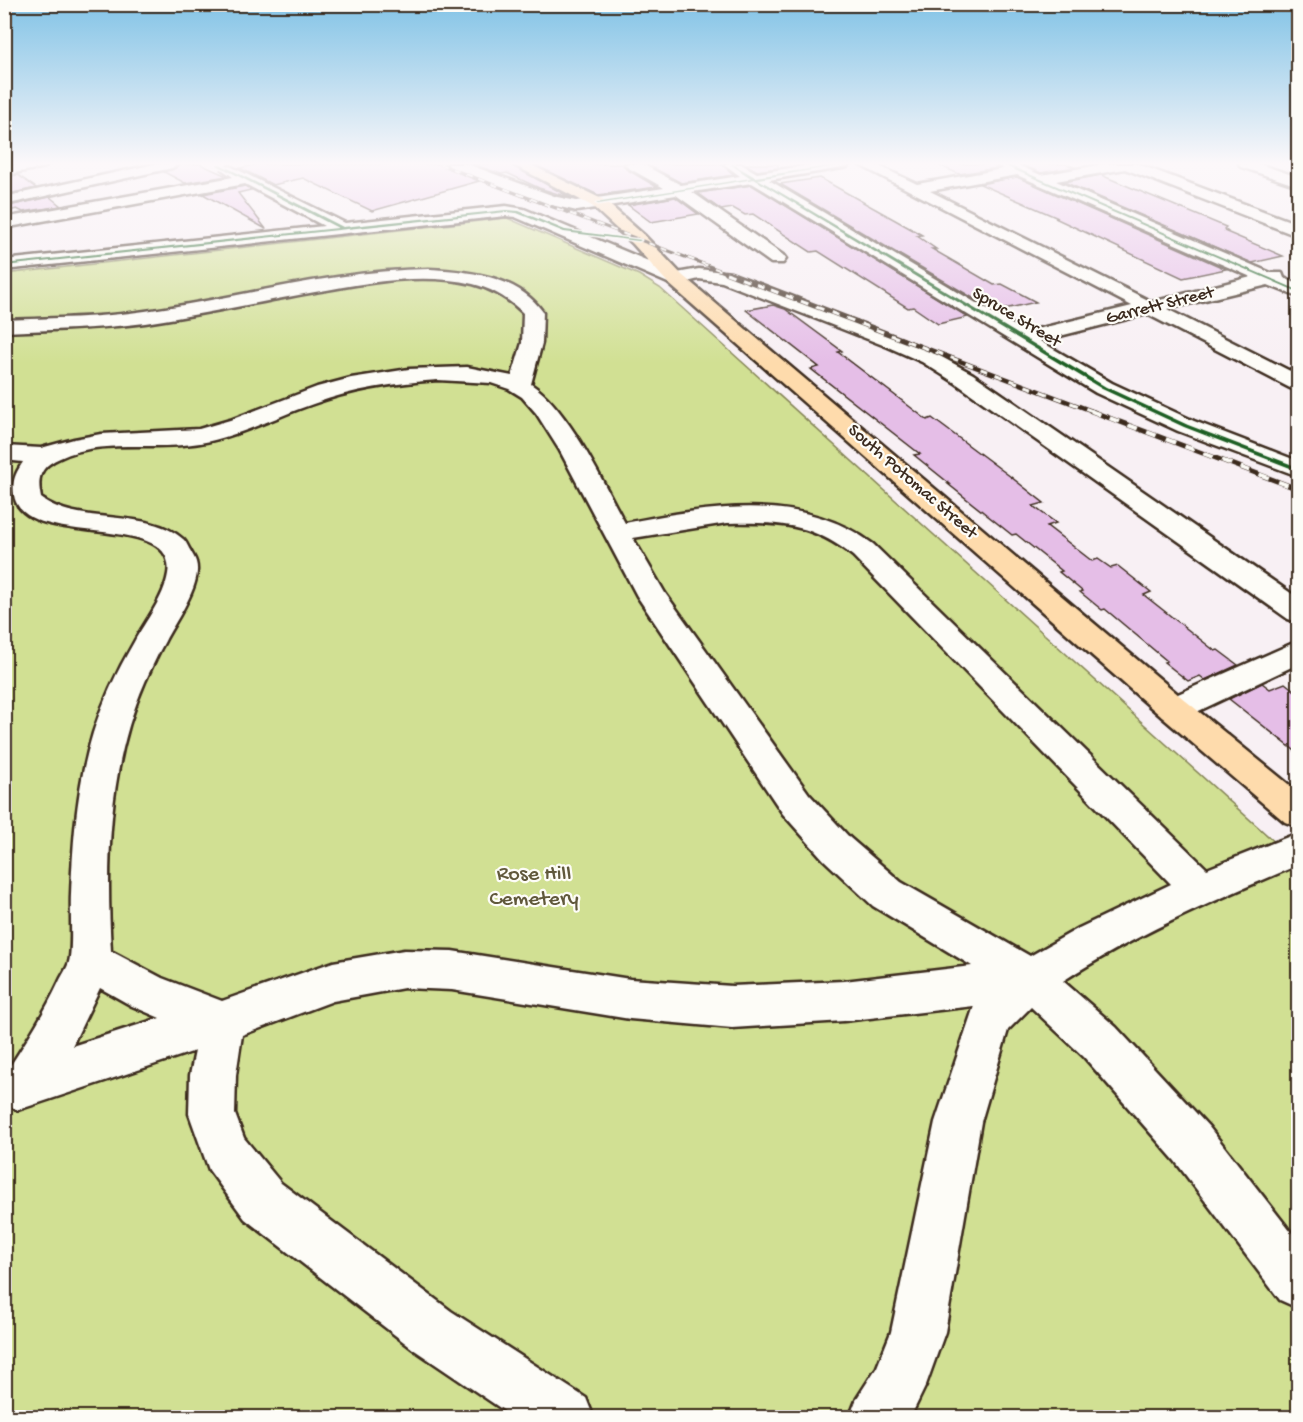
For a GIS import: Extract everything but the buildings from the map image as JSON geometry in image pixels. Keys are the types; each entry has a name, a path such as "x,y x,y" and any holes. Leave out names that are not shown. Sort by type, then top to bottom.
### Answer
{"main road":[{"name":"South Potomac Street","path":"628,230 675,279 1174,709 1299,812"}],"street":[{"path":"4,265 330,230"},
{"path":"736,230 777,259"},
{"name":"Spruce Street","path":"842,230 1140,407 1299,469"},
{"path":"996,230 1148,309 1299,383"},
{"path":"1159,230 1299,291"},
{"path":"564,231 639,240"},
{"path":"564,231 675,279 699,274 725,277 929,358 964,379 1299,612"},
{"path":"28,249 44,261"},
{"name":"Garrett Street","path":"1022,339 1299,272"},
{"path":"4,326 88,323 146,316 397,273 447,274 502,287 524,300 533,312 532,343 520,385"},
{"path":"15,1088 62,1027 90,961 91,869 98,779 116,714 144,650 182,582 183,561 172,544 153,534 127,527 47,516 33,508 25,496 25,481 31,467 45,456 71,447 101,441 198,436 226,430 329,391 372,380 440,374 500,379 520,385 538,399 553,420 652,596 796,804 887,894 1030,979 1100,1042 1192,1144 1299,1282"},
{"path":"4,453 45,456"},
{"path":"617,533 722,515 803,520 838,532 863,550 1200,888"},
{"path":"1174,709 1299,652"},
{"path":"877,1418 898,1386 918,1332 958,1122 990,1018 1030,979 1072,951 1200,888 1299,849"},
{"path":"90,961 147,992 222,1022"},
{"path":"15,1088 160,1039 222,1022 290,994 352,975 405,969 468,972 649,1003 732,1007 837,1003 1030,979"},
{"path":"222,1022 213,1075 212,1114 226,1153 263,1201 432,1330 566,1418"}],"green space":[{"name":"Rose Hill Cemetery","path":"396,230 536,230 639,275 660,288 1298,863 1298,1417 5,1417 4,274"}],"railway":[{"path":"615,230 730,274"},
{"path":"726,273 1095,412"},
{"path":"1091,411 1298,489"}],"cycle path":[{"path":"4,265 326,230"},
{"path":"562,230 639,240"},
{"path":"842,230 1104,388 1186,426 1298,469"},
{"path":"1158,230 1298,291"}]}
